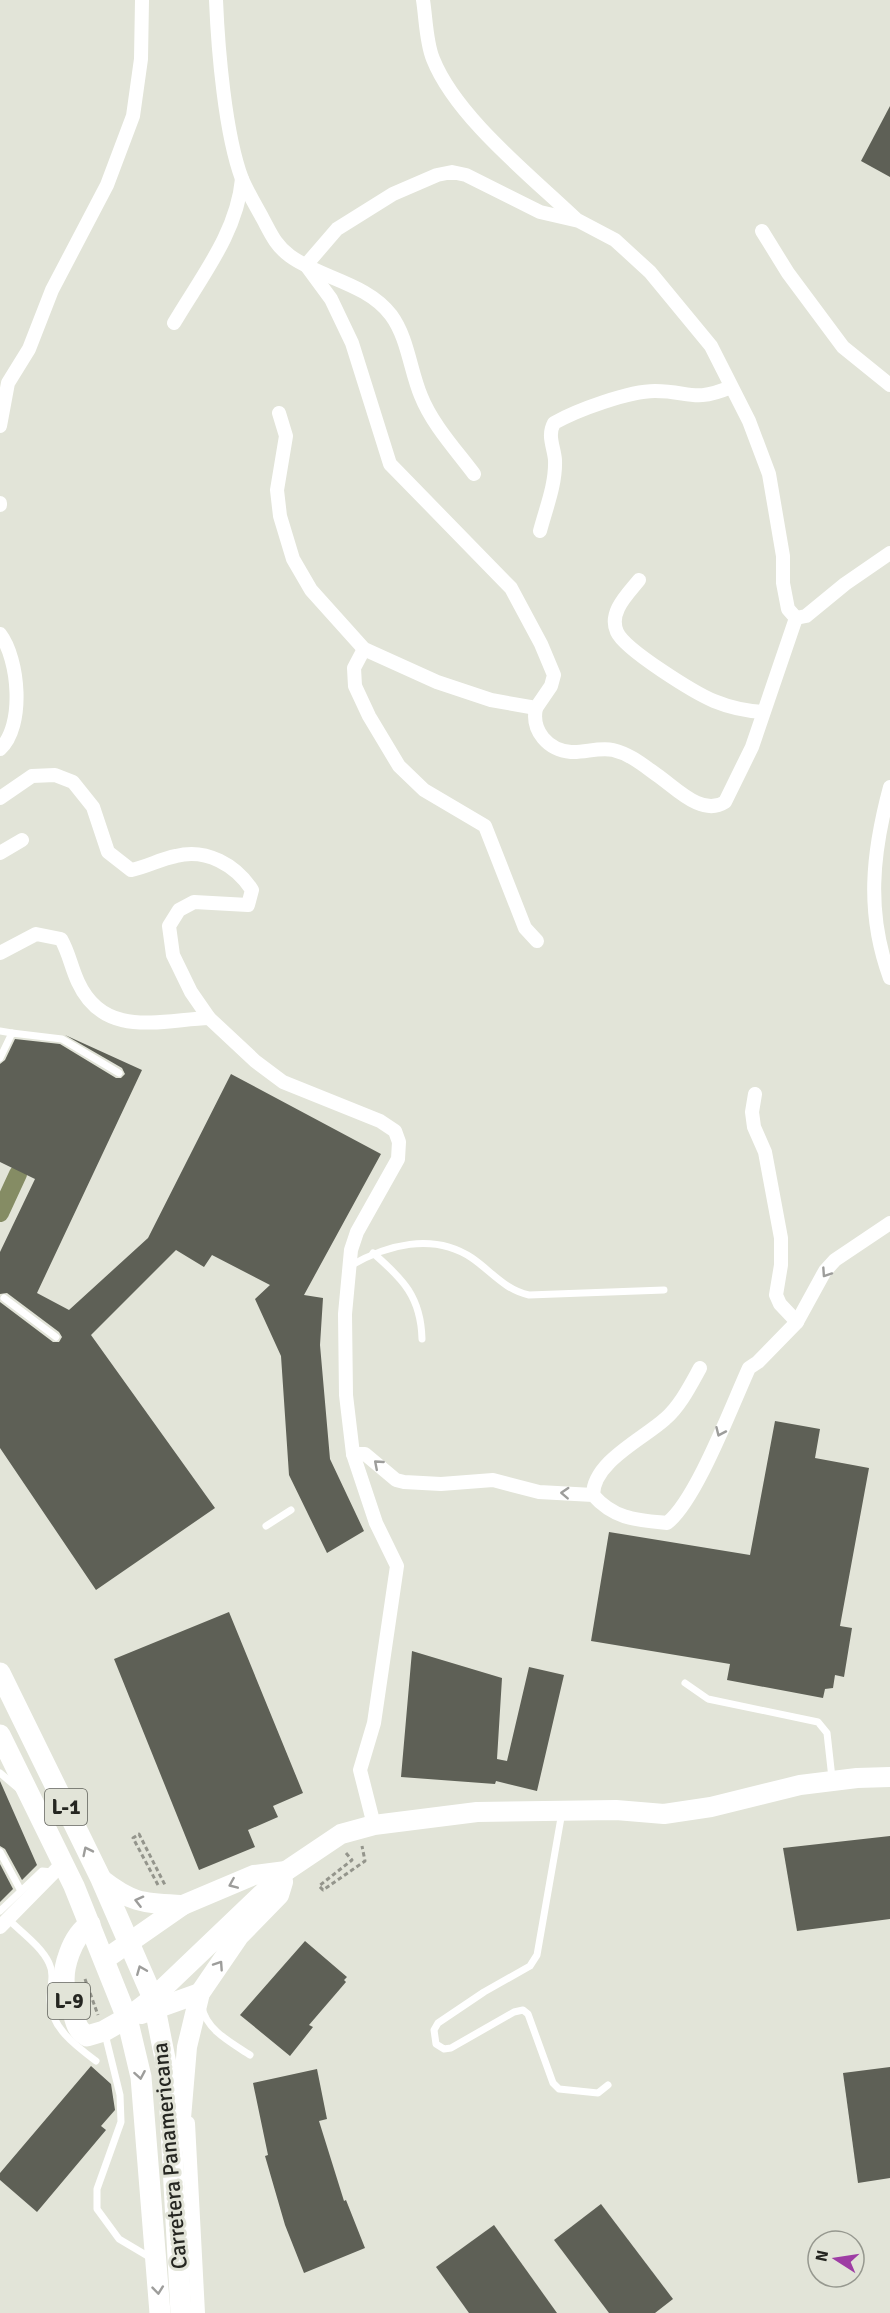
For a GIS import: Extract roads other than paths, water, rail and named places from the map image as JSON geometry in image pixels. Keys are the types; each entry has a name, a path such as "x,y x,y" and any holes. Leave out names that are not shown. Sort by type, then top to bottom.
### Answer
{"main road":[{"name":"Carretera Panamericana","path":"0,1673 101,1879 130,1942 154,2004 168,2074 181,2313"},
{"name":"Carretera Panamericana","path":"0,1735 29,1796 58,1868 90,1924 127,2018 141,2077 160,2313"},
{"name":"L-9","path":"90,1924 73,1945 64,1975 65,1989 79,2031 87,2036 104,2031 127,2018"}],"street":[{"path":"0,426 8,383 29,349 52,290 107,185 133,116 141,58 142,0"},
{"path":"216,0 233,145 242,179 277,245 306,265 354,288 378,303 391,315 407,352 421,397 442,432 474,474"},
{"path":"423,0 432,57 447,87 466,113 579,221"},
{"path":"306,265 315,251 337,229 393,194 437,175 452,172 466,175 540,212 579,221 615,240 650,272 711,346 749,421 769,474 783,556 783,582 788,609 796,618"},
{"path":"174,323 233,224 240,204 242,179"},
{"path":"762,231 788,273 843,346 890,385"},
{"path":"306,265 331,299 352,343 390,464 511,588 541,644 554,675 551,686 536,708 533,720 540,737 555,749 571,752 611,749 633,758 695,802 710,808 725,802 752,747 796,618"},
{"path":"540,531 552,486 555,459 551,429 554,423 636,394 653,391 693,397 714,394 731,387"},
{"path":"279,413 286,436 277,490 280,516 293,559 311,590 364,649 437,682 491,700 536,708"},
{"path":"796,618 806,616 845,584 890,553"},
{"path":"639,580 619,605 616,618 617,633 634,650 670,676 713,701 743,711 763,712"},
{"path":"0,634 9,646 14,666 15,693 14,724 0,749"},
{"path":"364,649 354,668 355,686 369,716 399,766 424,790 485,826 525,928 537,941"},
{"path":"0,798 32,776 55,775 73,782 93,807 108,852 131,870 149,867 177,855 202,856 228,863 245,879 252,890 248,905 194,903 179,910 170,926 173,955 191,992 208,1018 255,1061 283,1082 380,1121 395,1131 399,1142 398,1159 357,1232 350,1266 345,1314 346,1395 353,1454 376,1523 397,1566 374,1723 360,1770 374,1825"},
{"path":"890,787 875,851 874,914 890,978"},
{"path":"0,853 22,840"},
{"path":"0,953 36,934 61,939 69,953 78,982 87,996 108,1017 139,1024 208,1018"},
{"path":"755,1094 752,1112 754,1127 765,1152 781,1238 781,1265 776,1295 780,1304 797,1322"},
{"path":"700,1368 679,1403 665,1419 641,1436 597,1474 593,1484 593,1495 605,1509 626,1517 667,1523 673,1518 707,1461 749,1368 758,1362 797,1322 830,1266 890,1223"},
{"path":"353,1454 364,1454 396,1480 404,1482 441,1484 493,1480 539,1492 593,1495"},
{"name":"L-9","path":"104,1960 183,1899 254,1875 286,1871 341,1834 374,1825 477,1812 562,1810 664,1814 711,1807 800,1785 890,1777"},
{"path":"3,1919 58,1868"},
{"name":"L-9","path":"154,2004 238,1927 279,1895 286,1871"},
{"name":"L-9","path":"101,1879 124,1897 144,1903 183,1899 214,1902 238,1927"},
{"name":"L-9","path":"175,2184 187,2047 200,1993 238,1927"},
{"name":"L-9","path":"127,2018 154,2004 200,1993"},
{"path":"187,2047 187,2110 198,2313"}],"lane":[{"path":"0,1030 62,1039 119,1072"},
{"path":"0,1058 12,1033"},
{"path":"350,1266 373,1252 419,1243 448,1248 470,1256 514,1292 529,1295 664,1290"},
{"path":"373,1252 411,1291 422,1317 422,1339"},
{"path":"4,1298 56,1337"},
{"path":"266,1526 291,1510"},
{"path":"685,1683 708,1699 818,1722 827,1733 832,1781"},
{"path":"0,1773 29,1796"},
{"path":"562,1810 537,1955 530,1966 484,1992 438,2023 434,2030 436,2043 444,2049 450,2048 523,2010 528,2014 553,2082 559,2089 598,2093 608,2085"},
{"path":"0,1852 21,1891"},
{"path":"58,1868 42,1871 21,1891 3,1919 40,1950 51,1965 50,2002 58,2025 71,2042 96,2061"},
{"path":"200,1993 203,2012 209,2023 226,2040 250,2055"},
{"path":"104,2031 120,2095 121,2122 97,2189 97,2209 120,2239 155,2261"}],"waterway":[{"path":"0,1213 18,1174"}]}
